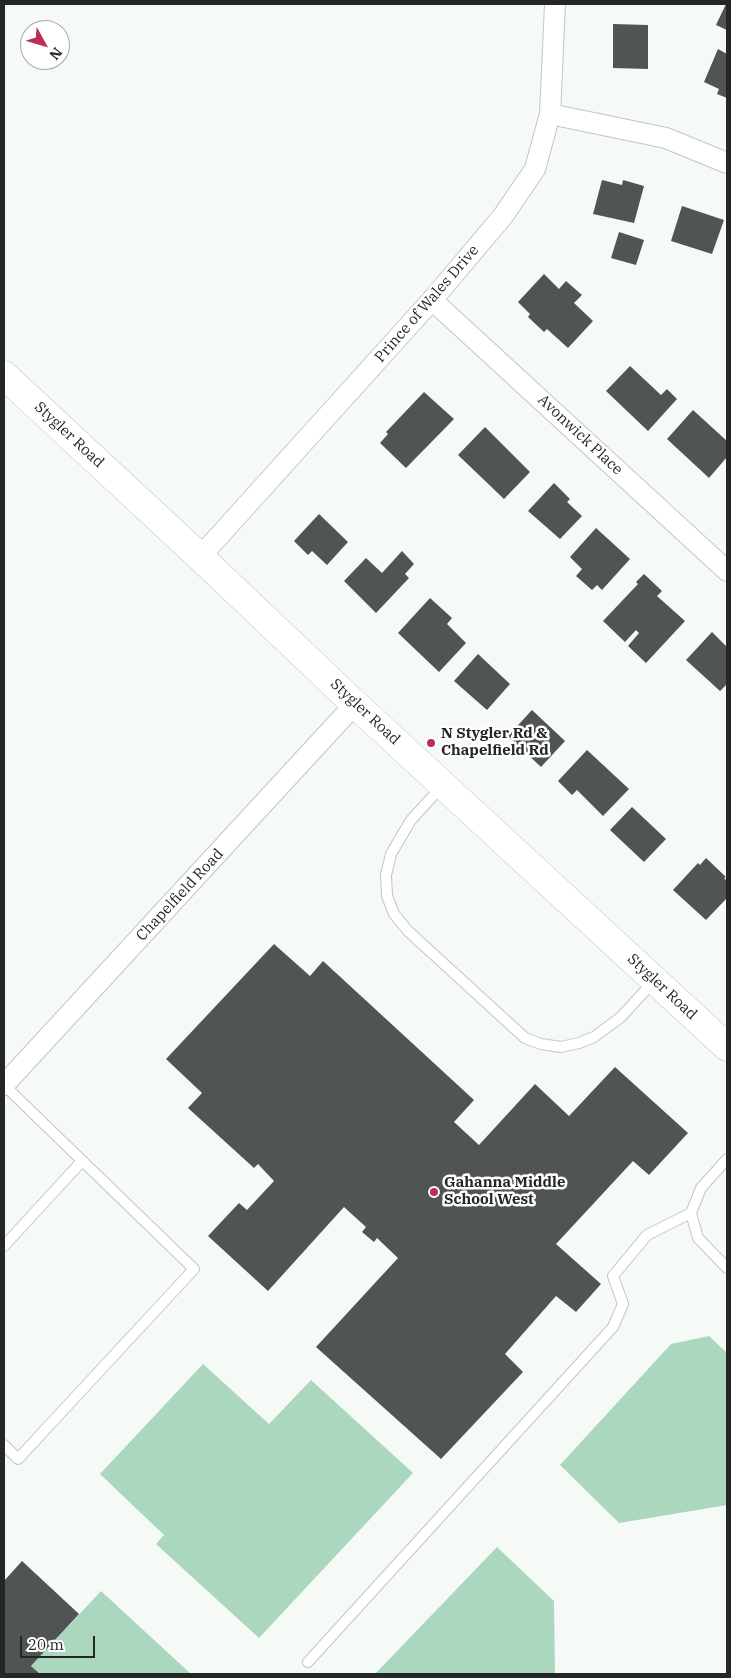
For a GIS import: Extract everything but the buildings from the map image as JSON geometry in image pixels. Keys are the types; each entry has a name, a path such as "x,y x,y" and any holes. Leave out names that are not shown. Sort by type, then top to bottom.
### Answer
{"main road":[{"name":"Stygler Road","path":"4,375 355,704 444,784 727,1048"}],"street":[{"name":"Prince of Wales Drive","path":"200,557 432,300 503,216 535,169 550,114 555,4"},
{"path":"550,114 666,138 727,163"},
{"name":"Avonwick Place","path":"432,300 727,571"},
{"name":"Chapelfield Road","path":"4,1085 355,704"}],"lane":[{"path":"444,784 410,820 391,854 386,875 387,896 394,914 408,931 525,1038 541,1044 561,1047 594,1037 621,1017 655,980"},
{"path":"4,1085 194,1269 18,1459 4,1445"},
{"path":"727,1159 701,1188 691,1213 698,1238 727,1268"},
{"path":"4,1246 82,1161"},
{"path":"308,1662 614,1328 623,1304 613,1276 648,1235 691,1213"}],"green space":[{"path":"709,1336 727,1353 727,1505 619,1523 560,1465 671,1344"},
{"path":"203,1364 269,1424 311,1380 413,1473 259,1638 156,1544 164,1535 100,1474"},
{"path":"497,1547 554,1601 555,1674 375,1674"},
{"path":"101,1591 191,1674 40,1674 31,1666"}],"place":[{"name":"N Stygler Rd & Chapelfield Rd","path":"431,743"},
{"name":"Gahanna Middle School West","path":"434,1192"}]}
